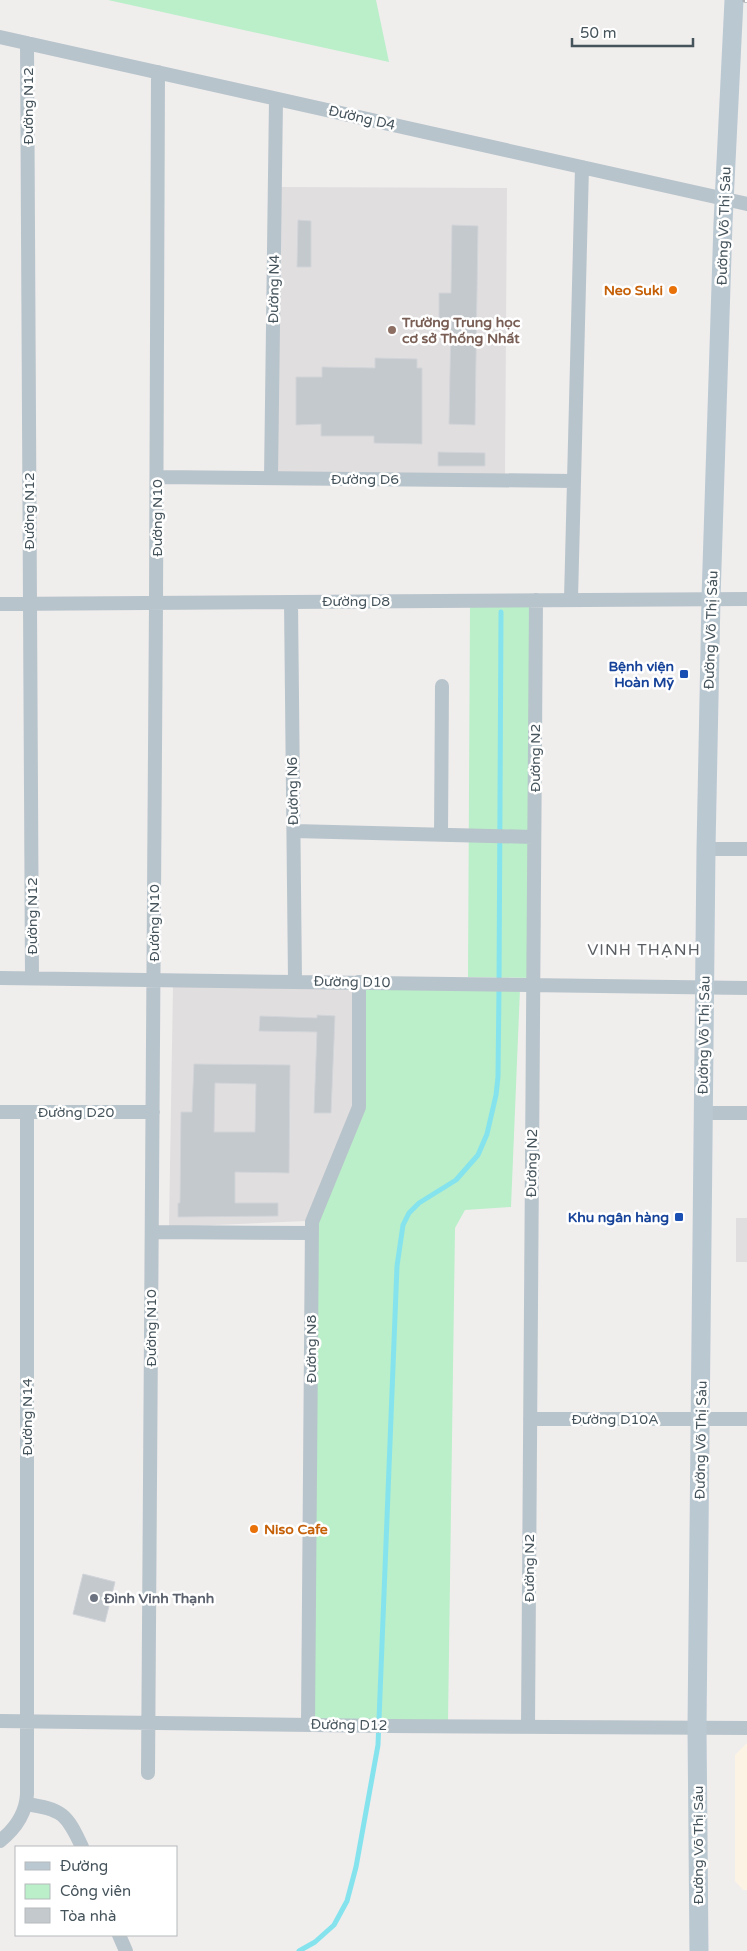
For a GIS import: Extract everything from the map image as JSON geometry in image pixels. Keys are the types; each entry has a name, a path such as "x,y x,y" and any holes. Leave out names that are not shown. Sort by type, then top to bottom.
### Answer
{"main road":[{"name":"Đường Võ Thị Sáu","path":"699,1951 697,1728 706,849 711,598 724,199 734,0"}],"street":[{"name":"Đường D4","path":"0,37 747,204"},
{"name":"Đường N12","path":"27,43 32,978"},
{"name":"Đường N10","path":"148,1773 158,72"},
{"name":"Đường N4","path":"271,478 276,99"},
{"path":"571,599 582,168"},
{"name":"Đường D6","path":"157,478 574,481"},
{"name":"Đường D8","path":"0,604 747,599"},
{"name":"Đường N2","path":"528,1727 536,600"},
{"name":"Đường N6","path":"291,602 295,981"},
{"path":"440,834 442,686"},
{"path":"294,831 534,837"},
{"path":"706,849 747,848"},
{"name":"Đường D10","path":"0,978 514,983 747,988"},
{"name":"Đường N8","path":"308,1725 312,1222 358,1107 359,982"},
{"name":"Đường D20","path":"0,1112 153,1112"},
{"name":"Đường N14","path":"26,1804 27,1112"},
{"path":"703,1113 747,1113"},
{"path":"152,1232 312,1233"},
{"name":"Đường D10A","path":"530,1420 747,1419"},
{"name":"Đường D12","path":"0,1721 747,1728"},
{"path":"0,1841 14,1827 22,1815 26,1804 49,1807 65,1816 81,1846"},
{"path":"119,1936 126,1951"}],"shaded area":[{"name":"Trường Trung học cơ sở Thống Nhất","path":"280,187 507,188 505,475 277,472"},
{"path":"173,986 353,986 353,1107 306,1221 169,1227"},
{"path":"736,1218 747,1218 747,1262 736,1262"},
{"path":"747,1743 747,1890 743,1890 735,1881 735,1755"}],"green space":[{"path":"108,0 376,0 389,62"},
{"path":"531,603 535,978 468,977 470,604"},
{"path":"364,988 520,989 511,1207 465,1210 455,1228 448,1721 314,1719 317,1223 364,1108"}],"building":[{"path":"298,220 311,221 311,267 297,267"},
{"path":"452,225 478,226 475,425 449,424 451,322 439,322 439,293 451,293"},
{"path":"375,358 417,359 417,368 422,368 422,444 374,443 374,436 321,436 321,424 296,425 296,377 322,377 322,367 375,368"},
{"path":"438,452 485,453 485,466 438,466"},
{"path":"317,1015 335,1016 331,1113 314,1113 317,1032 259,1031 260,1016 317,1018"},
{"path":"194,1064 290,1065 289,1173 235,1172 235,1203 278,1203 278,1216 178,1217 178,1203 180,1203 181,1112 192,1112","holes":["215,1083 256,1084 255,1132 214,1132"]},
{"name":"Đình Vinh Thạnh","path":"83,1574 115,1582 105,1622 73,1614"}],"waterway":[{"path":"299,1951 315,1942 334,1925 347,1901 356,1867 378,1745 397,1266 403,1225 409,1213 419,1203 456,1180 478,1155 487,1134 496,1095 499,989 501,612"}],"place":[{"name":"Neo Suki","path":"673,290"},
{"name":"Trường Trung học cơ sở Thống Nhất","path":"392,330"},
{"name":"Bệnh viện Hoàn Mỹ","path":"684,674"},
{"name":"Khu ngân hàng","path":"679,1217"},
{"name":"Niso Cafe","path":"254,1529"},
{"name":"Đình Vinh Thạnh","path":"94,1598"}],"district":[{"name":"VINH THẠNH","path":"644,950"}]}
